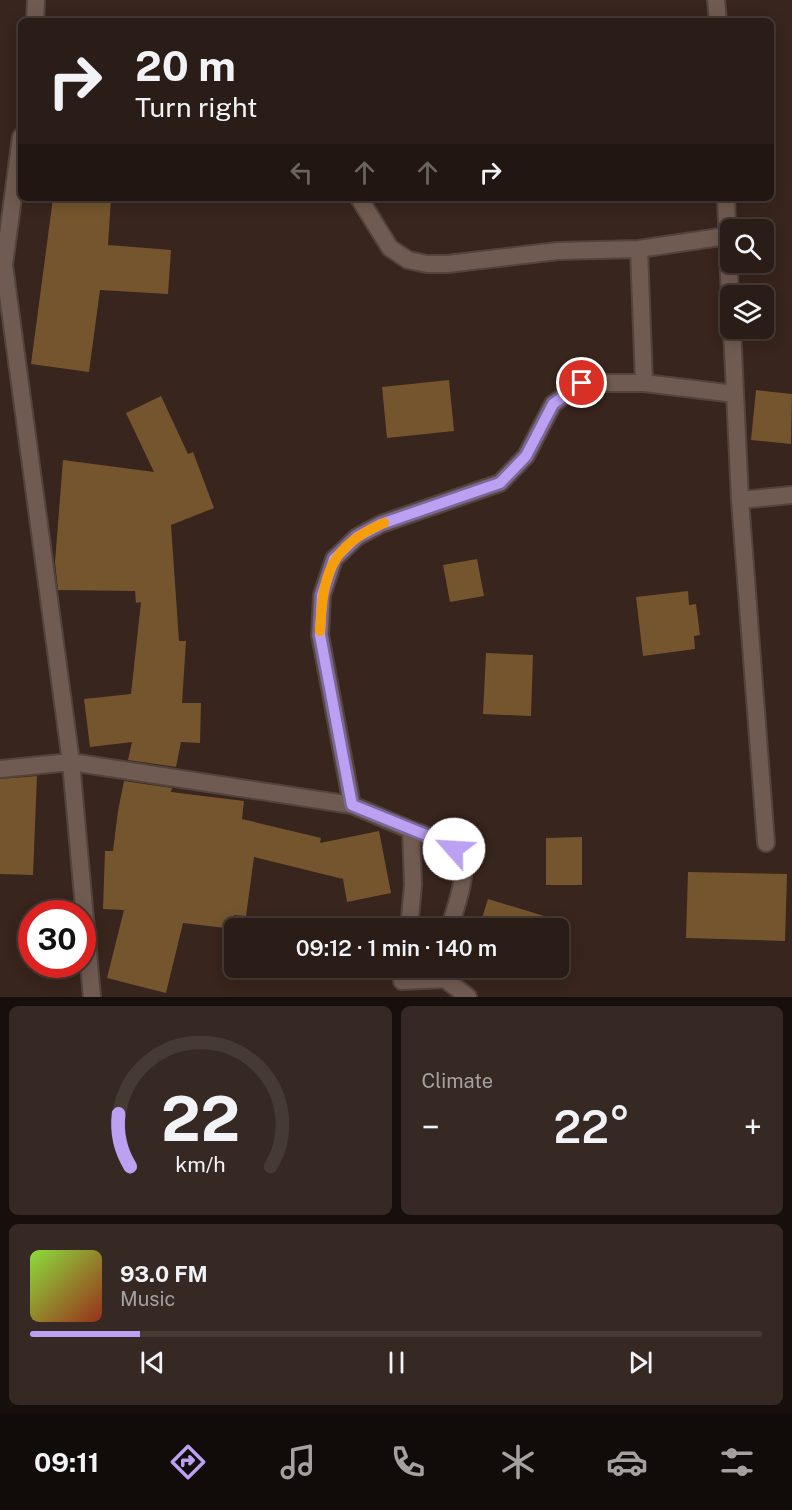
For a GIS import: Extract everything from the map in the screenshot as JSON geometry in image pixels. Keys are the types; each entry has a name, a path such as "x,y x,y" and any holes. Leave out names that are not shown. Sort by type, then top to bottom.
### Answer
{"street":[{"path":"35,18 36,0"},
{"path":"716,0 718,18"},
{"path":"18,157 2,265 71,762 92,997"},
{"path":"361,201 390,248 408,260 427,264 447,264 558,251 639,249 720,238"},
{"path":"726,201 727,219"},
{"path":"639,249 644,383"},
{"path":"732,339 740,500 766,843"},
{"path":"352,805 320,635 322,595 334,559 357,537 381,524 500,483 526,456 553,404 582,383 644,383 735,394"},
{"path":"740,500 792,495"},
{"path":"0,769 71,762 352,805 454,849 461,857 463,867 462,882 453,918"},
{"path":"410,918 412,885 411,830"},
{"path":"402,978 402,981 418,978"},
{"path":"450,978 468,997"}],"building":[{"path":"53,201 111,201 108,245 171,250 168,294 100,290 89,372 31,364"},
{"path":"449,380 454,431 387,438 382,387"},
{"path":"756,390 792,394 791,444 751,440"},
{"path":"161,396 188,454 193,452 214,508 171,525 179,641 186,641 182,703 201,703 200,743 181,742 176,767 128,760 132,742 90,747 84,699 131,694 141,602 136,603 135,591 58,590 55,562 63,460 154,472 126,413"},
{"path":"477,559 484,596 450,602 443,565"},
{"path":"688,591 689,605 696,604 700,635 694,636 695,649 643,656 636,597"},
{"path":"486,653 533,655 531,716 483,714"},
{"path":"37,776 33,875 0,874 0,779"},
{"path":"124,781 172,788 171,792 244,801 242,819 321,838 320,843 379,831 391,893 347,902 343,879 254,857 246,916 234,915 234,918 224,918 224,928 183,923 166,993 107,978 124,910 103,909 105,851 113,851"},
{"path":"582,837 582,885 546,885 546,838"},
{"path":"688,872 787,874 785,941 686,938"},
{"path":"488,899 551,918 482,918"}],"slow traffic":[{"path":"320,631 322,595 334,559 357,537 384,523"}],"route":[{"path":"454,849 431,837 352,805 320,635 322,595 334,559 357,537 381,524 500,483 526,456 553,404 582,383"}]}
